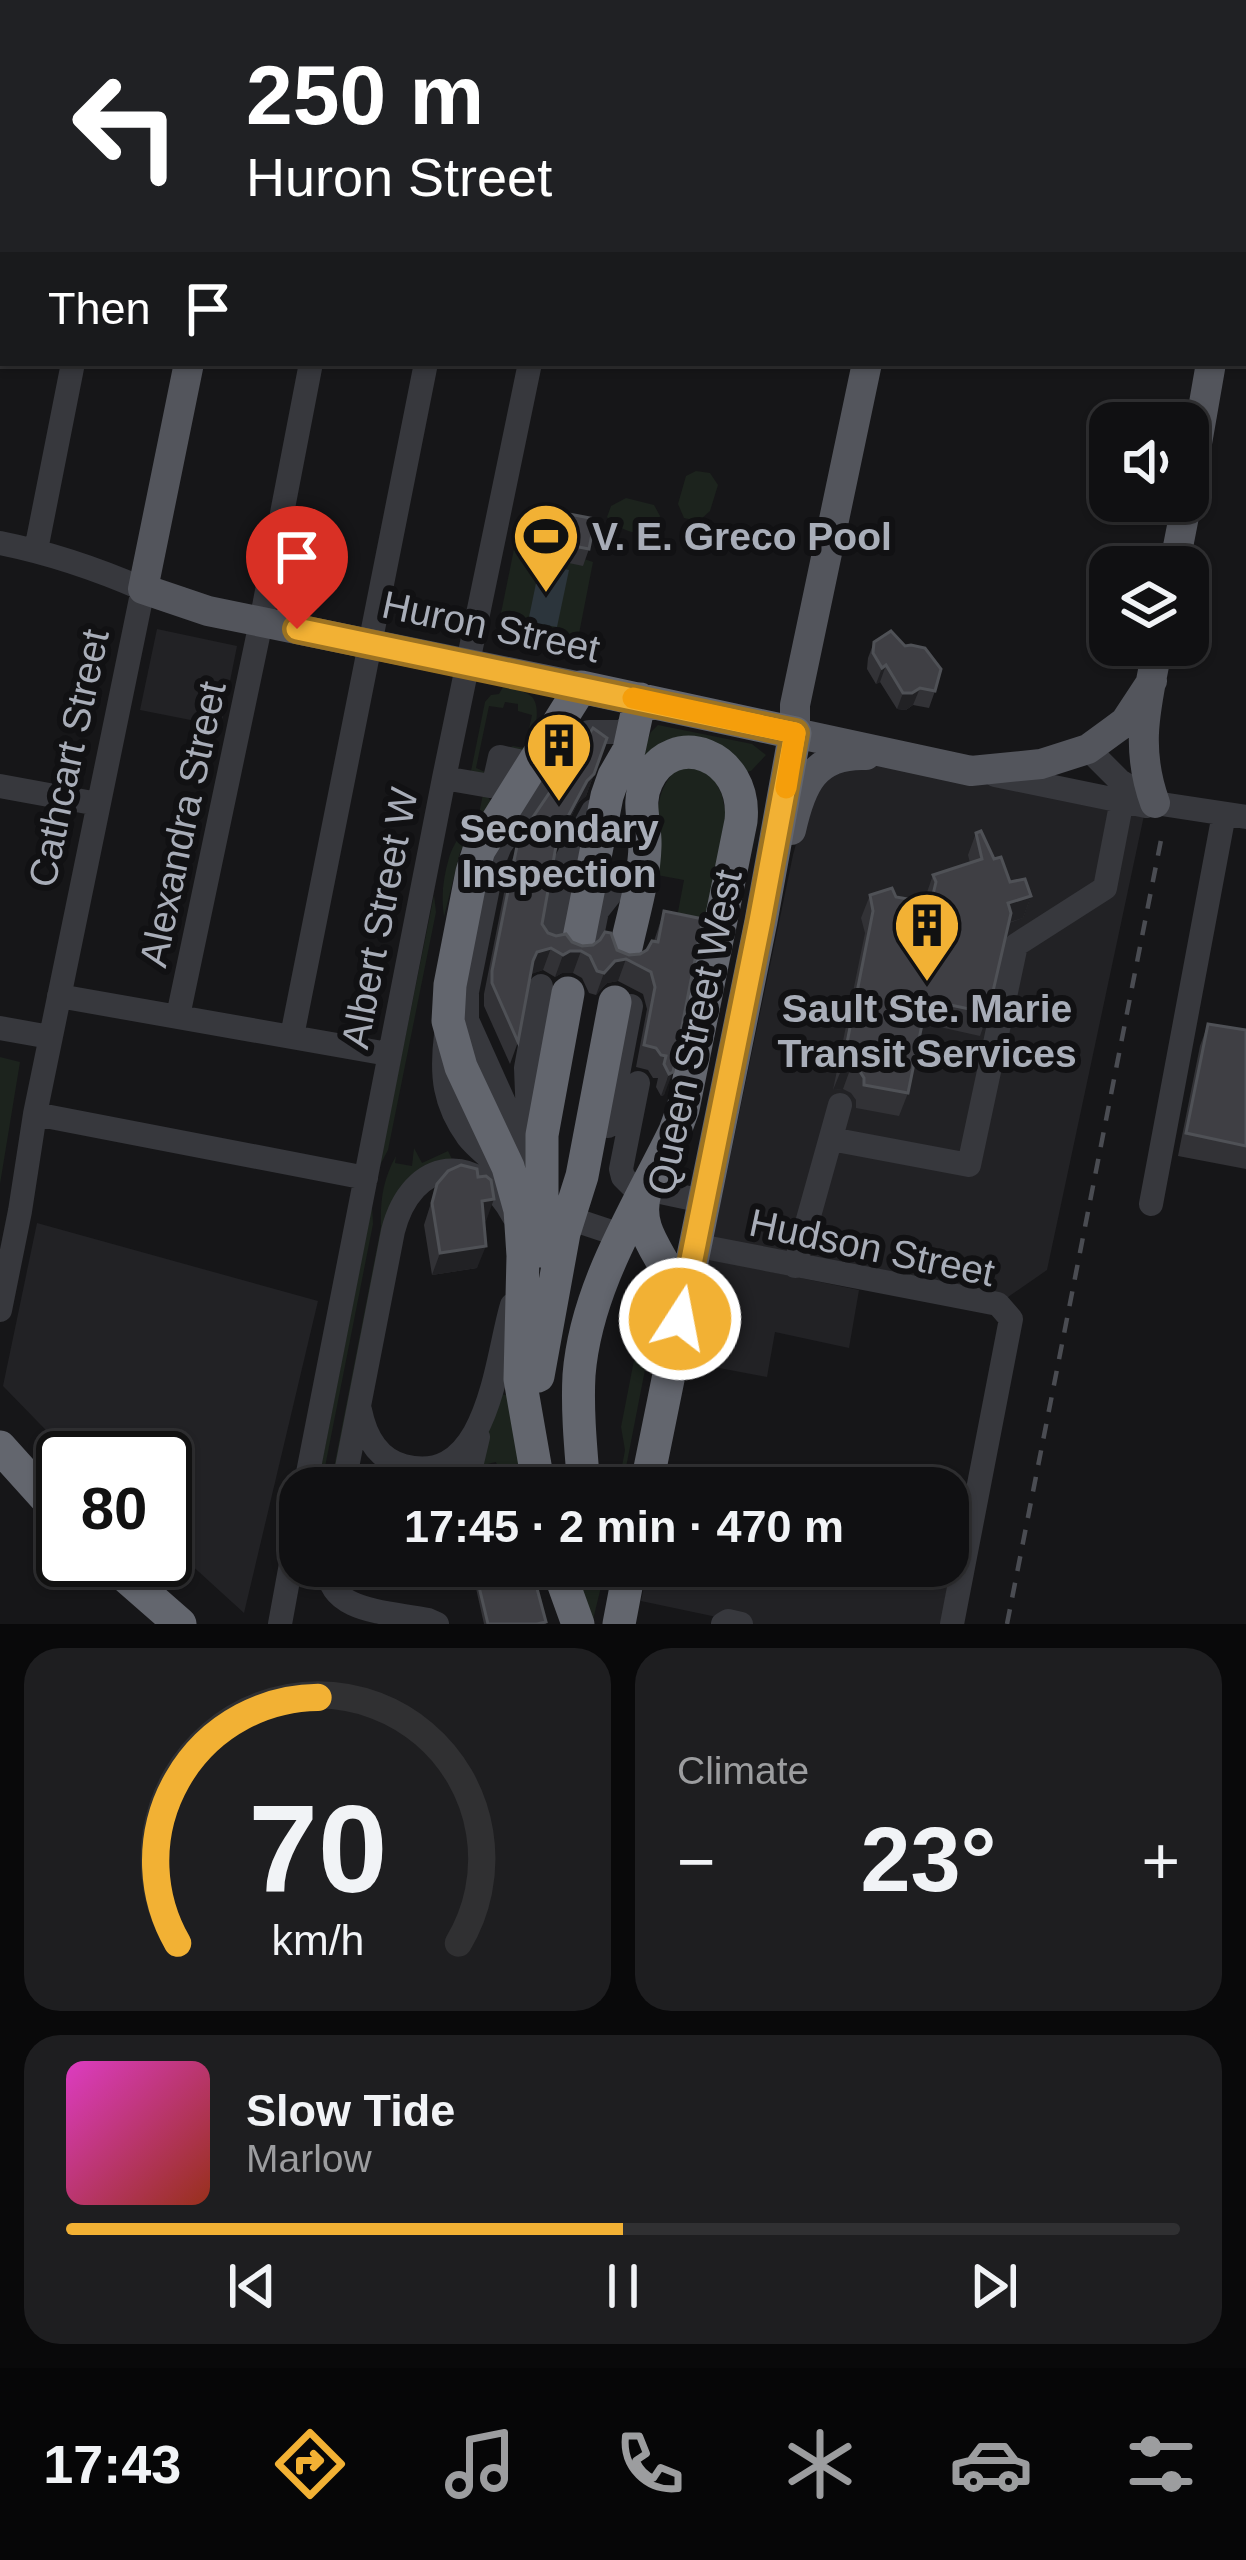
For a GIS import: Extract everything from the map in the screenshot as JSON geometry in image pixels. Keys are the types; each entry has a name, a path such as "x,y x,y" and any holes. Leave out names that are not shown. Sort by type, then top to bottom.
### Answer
{"highway":[{"name":"Huron Street","path":"581,687 638,710 795,733"},
{"path":"525,1171 500,1148 446,1035 450,985 475,861 484,839 545,757 581,687"},
{"path":"593,949 636,860 628,785 629,749 638,710"},
{"name":"Queen Street West","path":"650,1467 795,733"},
{"path":"583,1467 581,1360 598,1290 675,1131 686,1096 742,808 740,789 713,758 677,755 607,796 602,891 593,949"},
{"path":"539,1467 545,1243 520,1210 525,1171 585,996"},
{"path":"535,1467 520,1379 545,1243 582,1176 585,996"},
{"path":"646,1190 643,1225 673,1277 680,1319"},
{"path":"1,1449 36,1487"},
{"path":"138,1587 180,1624"},
{"path":"565,1587 578,1624"},
{"path":"619,1624 626,1587"}],"main road":[{"name":"Cathcart Street","path":"143,590 189,366"},
{"path":"795,733 795,705 866,366"},
{"path":"1204,402 1210,366"},
{"name":"Huron Street","path":"143,590 208,611 581,687"},
{"path":"1154,666 1143,727 1143,762 1155,803"},
{"path":"1088,748 1125,722 1152,681"},
{"name":"Huron Street","path":"795,733 971,771 1041,764 1088,748"},
{"path":"760,921 784,863 797,802 810,777 842,756 904,757"}],"street":[{"path":"36,550 72,366"},
{"name":"Alexandra Street","path":"178,1016 310,366"},
{"path":"292,1036 425,366"},
{"name":"Albert Street W","path":"309,1467 388,1054 529,366"},
{"name":"Huron Street","path":"0,543 101,570 143,590"},
{"name":"Cathcart Street","path":"0,1310 50,1037 143,590"},
{"path":"444,778 490,786 500,757 518,761 545,757 575,736 622,732 638,710"},
{"name":"Huron Street","path":"1088,748 1120,781 1155,803 1235,816"},
{"path":"525,1171 470,1031 466,1007 496,855 545,757"},
{"name":"Huron Street","path":"971,771 1146,806 1155,803"},
{"path":"593,949 566,861 593,811 628,785"},
{"path":"0,786 98,804"},
{"path":"831,1139 969,1166 1016,945 1105,888 1122,800"},
{"path":"1150,1204 1194,1028 1235,816"},
{"path":"593,949 602,891 636,860"},
{"path":"59,995 388,1054"},
{"path":"471,1467 508,1321 545,1243 548,1161 585,996"},
{"path":"0,1028 50,1037"},
{"path":"638,1084 622,1169 627,1183 703,1201"},
{"path":"796,1266 841,1105"},
{"path":"35,1114 366,1178"},
{"path":"347,1467 393,1231 419,1181 447,1170 483,1178 512,1214 545,1243 623,1236"},
{"name":"Hudson Street","path":"694,1245 998,1304 1011,1319 952,1624"},
{"path":"361,1398 361,1416 372,1442 390,1460 406,1467 446,1462 470,1444 482,1423"},
{"path":"280,1624 287,1587"},
{"path":"332,1587 344,1601 437,1624"},
{"path":"723,1624 741,1624"}],"shaded area":[{"path":"696,471 710,473 718,485 710,511 699,521 684,518 678,504 686,476"},
{"path":"626,498 654,505 660,516 655,531 629,531 607,517 611,506"},
{"name":"V. E. Greco Pool","path":"537,526 593,562 577,644 498,628 514,549 531,552"},
{"path":"540,564 569,570 557,627 528,622"},
{"path":"157,629 237,646 221,726 140,710"},
{"path":"503,687 532,697 537,709 533,734 523,753 509,748 525,748 532,715 518,711 518,704 489,706 476,768 490,774 470,776 485,702"},
{"path":"658,725 752,744 766,755 744,772 640,759"},
{"path":"904,757 1146,806 1047,1270 998,1304 711,1249 806,807 824,775"},
{"path":"680,767 711,772 726,815 701,939 674,933 684,880 657,875 659,802"},
{"path":"483,794 491,802 460,852 444,917 449,858 463,822 477,824"},
{"path":"434,895 436,912 388,1150 379,1167"},
{"path":"0,1057 20,1062 0,1184"},
{"path":"414,1148 422,1163 448,1151 452,1159 419,1170 342,1467 334,1467 381,1227 385,1182 396,1156 395,1163 412,1166"},
{"path":"372,1205 373,1224 325,1467 321,1467"},
{"path":"37,1223 318,1301 244,1613 192,1566 192,1431 47,1431 3,1386"},
{"path":"709,1259 859,1290 849,1348 775,1332 767,1377 688,1362"},
{"path":"651,1273 663,1277 626,1467 622,1467 621,1427"},
{"path":"495,1394 509,1395 521,1467 497,1467 496,1462 479,1466"},
{"path":"581,1587 601,1587 591,1624"},
{"path":"644,1587 959,1587 952,1624 750,1624 641,1601"}],"building":[{"path":"543,509 595,519 589,549 537,539"},
{"path":"891,631 905,646 925,648 941,669 935,691 920,688 903,693 886,665 882,668 873,653 874,642"},
{"path":"593,728 607,738 594,774 558,835 542,924 548,933 566,934 582,946 611,933 617,950 629,955 658,942 664,911 703,919 669,1074 666,1056 644,1045 655,987 651,972 626,959 615,961 604,973 581,951 563,955 551,948 537,952 518,1042 492,983 517,846"},
{"name":"Sault Ste. Marie Transit Services","path":"981,831 994,859 1001,857 1010,882 1025,879 1031,896 1008,903 1011,913 988,1013 927,1000 908,1093 864,1085 859,1070 842,1068 873,911 870,895 892,888 896,897 931,903 933,875 982,859 976,833"},
{"path":"1208,1024 1246,1030 1246,1146 1186,1133"},
{"path":"461,1165 491,1180 494,1199 482,1201 486,1246 440,1253 432,1203 437,1184"},
{"path":"479,1587 537,1587 546,1622 488,1624"}],"railway":[{"path":"1007,1624 1161,840"}],"slow traffic":[{"path":"633,698 795,733 786,788"}],"place":[{"name":"V. E. Greco Pool","path":"546,595"},
{"name":"Secondary Inspection","path":"559,804"},
{"name":"Sault Ste. Marie Transit Services","path":"927,984"}],"route":[{"path":"297,629 795,733 680,1319"}]}
